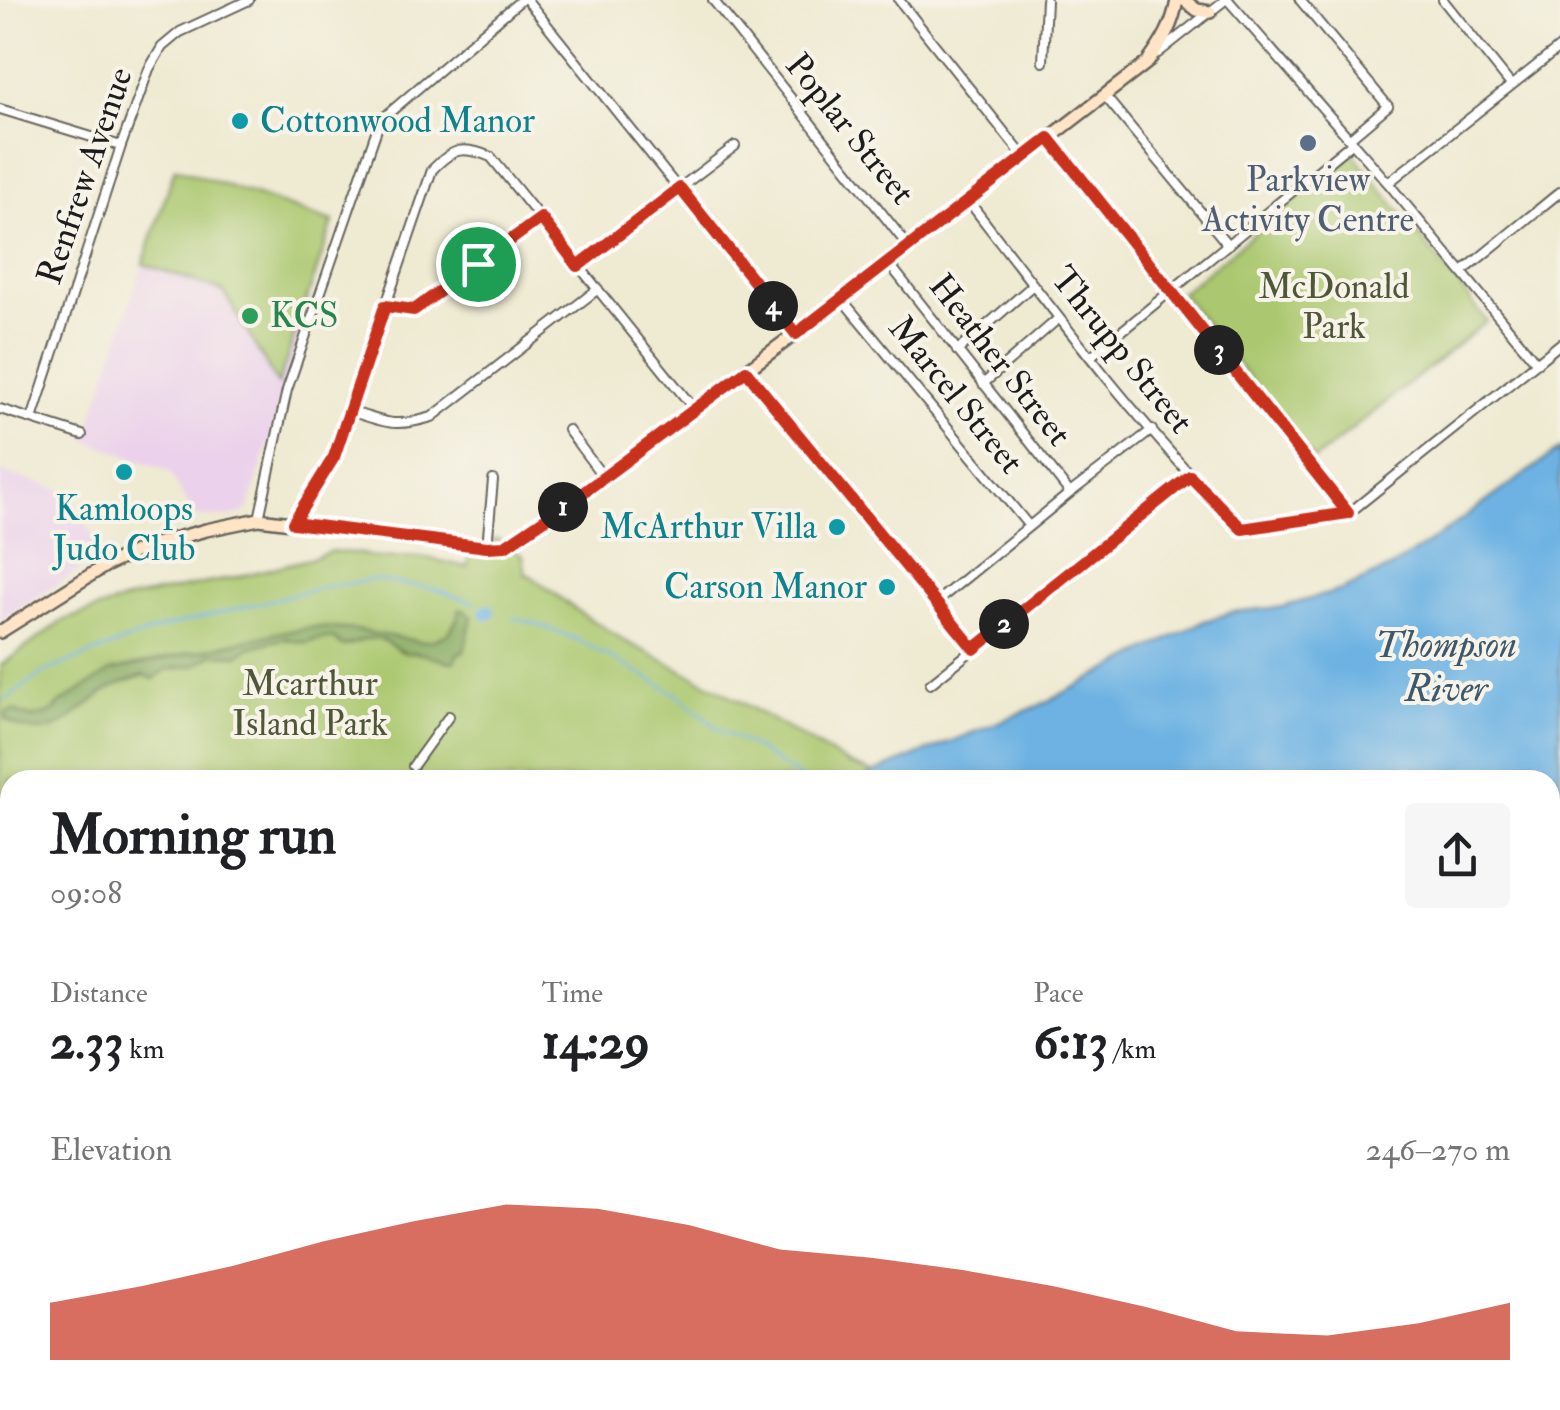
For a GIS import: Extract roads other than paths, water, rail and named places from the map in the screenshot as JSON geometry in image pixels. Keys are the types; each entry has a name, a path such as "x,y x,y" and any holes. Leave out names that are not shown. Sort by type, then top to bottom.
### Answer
{"street":[{"name":"Renfrew Avenue","path":"32,419 149,69 162,47 180,32 249,0"},
{"path":"259,518 287,390 377,129 382,120 524,0 796,334"},
{"name":"Poplar Street","path":"712,0 908,246"},
{"path":"899,0 1024,157"},
{"path":"1044,62 1046,0"},
{"path":"1148,62 1166,37 1180,0 1191,8 1210,12"},
{"path":"0,632 105,566 148,546 259,518 487,547 505,546 604,478 796,334 1227,0 1388,183 1537,363"},
{"path":"1090,357 1228,245 1388,106 1300,0"},
{"path":"1442,0 1512,84"},
{"path":"1388,183 1556,50 1560,62"},
{"path":"1105,96 1228,245"},
{"path":"0,109 121,146"},
{"path":"1049,138 1348,513 1560,344"},
{"path":"578,266 735,146"},
{"path":"293,523 334,457 432,170 446,155 460,150 473,149 491,157 695,410"},
{"path":"1462,272 1560,192"},
{"name":"Thrupp Street","path":"967,200 1090,357 1190,476 1242,529 1348,513"},
{"path":"385,306 414,310 541,218"},
{"name":"Heather Street","path":"887,261 1070,493"},
{"path":"956,351 1033,285"},
{"path":"350,411 390,424 409,424 432,417 598,289"},
{"name":"Marcel Street","path":"841,298 1029,526"},
{"path":"983,384 1059,318"},
{"path":"746,371 974,649"},
{"path":"0,409 82,435"},
{"path":"568,430 604,478"},
{"path":"936,604 1152,430"},
{"path":"930,684 1190,476"},
{"path":"487,547 492,480"},
{"path":"413,766 449,716"}],"water":[{"name":"Thompson River","path":"1560,449 1560,770 880,770 1038,706 1202,622 1232,612 1282,607 1342,590 1390,568"}],"waterway":[{"path":"4,701 44,672 161,628 323,587 375,580 435,589 475,603"},
{"path":"513,618 576,639 634,670 678,695 719,729 788,770"}],"place":[{"name":"Cottonwood Manor","path":"240,121"},
{"name":"Parkview Activity Centre","path":"1308,143"},
{"name":"KCS","path":"250,316"},
{"name":"Kamloops Judo Club","path":"124,472"},
{"name":"McArthur Villa","path":"837,527"},
{"name":"Carson Manor","path":"887,587"}],"park label":[{"name":"McDonald Park","path":"1334,307"},
{"name":"Mcarthur Island Park","path":"310,704"}]}
